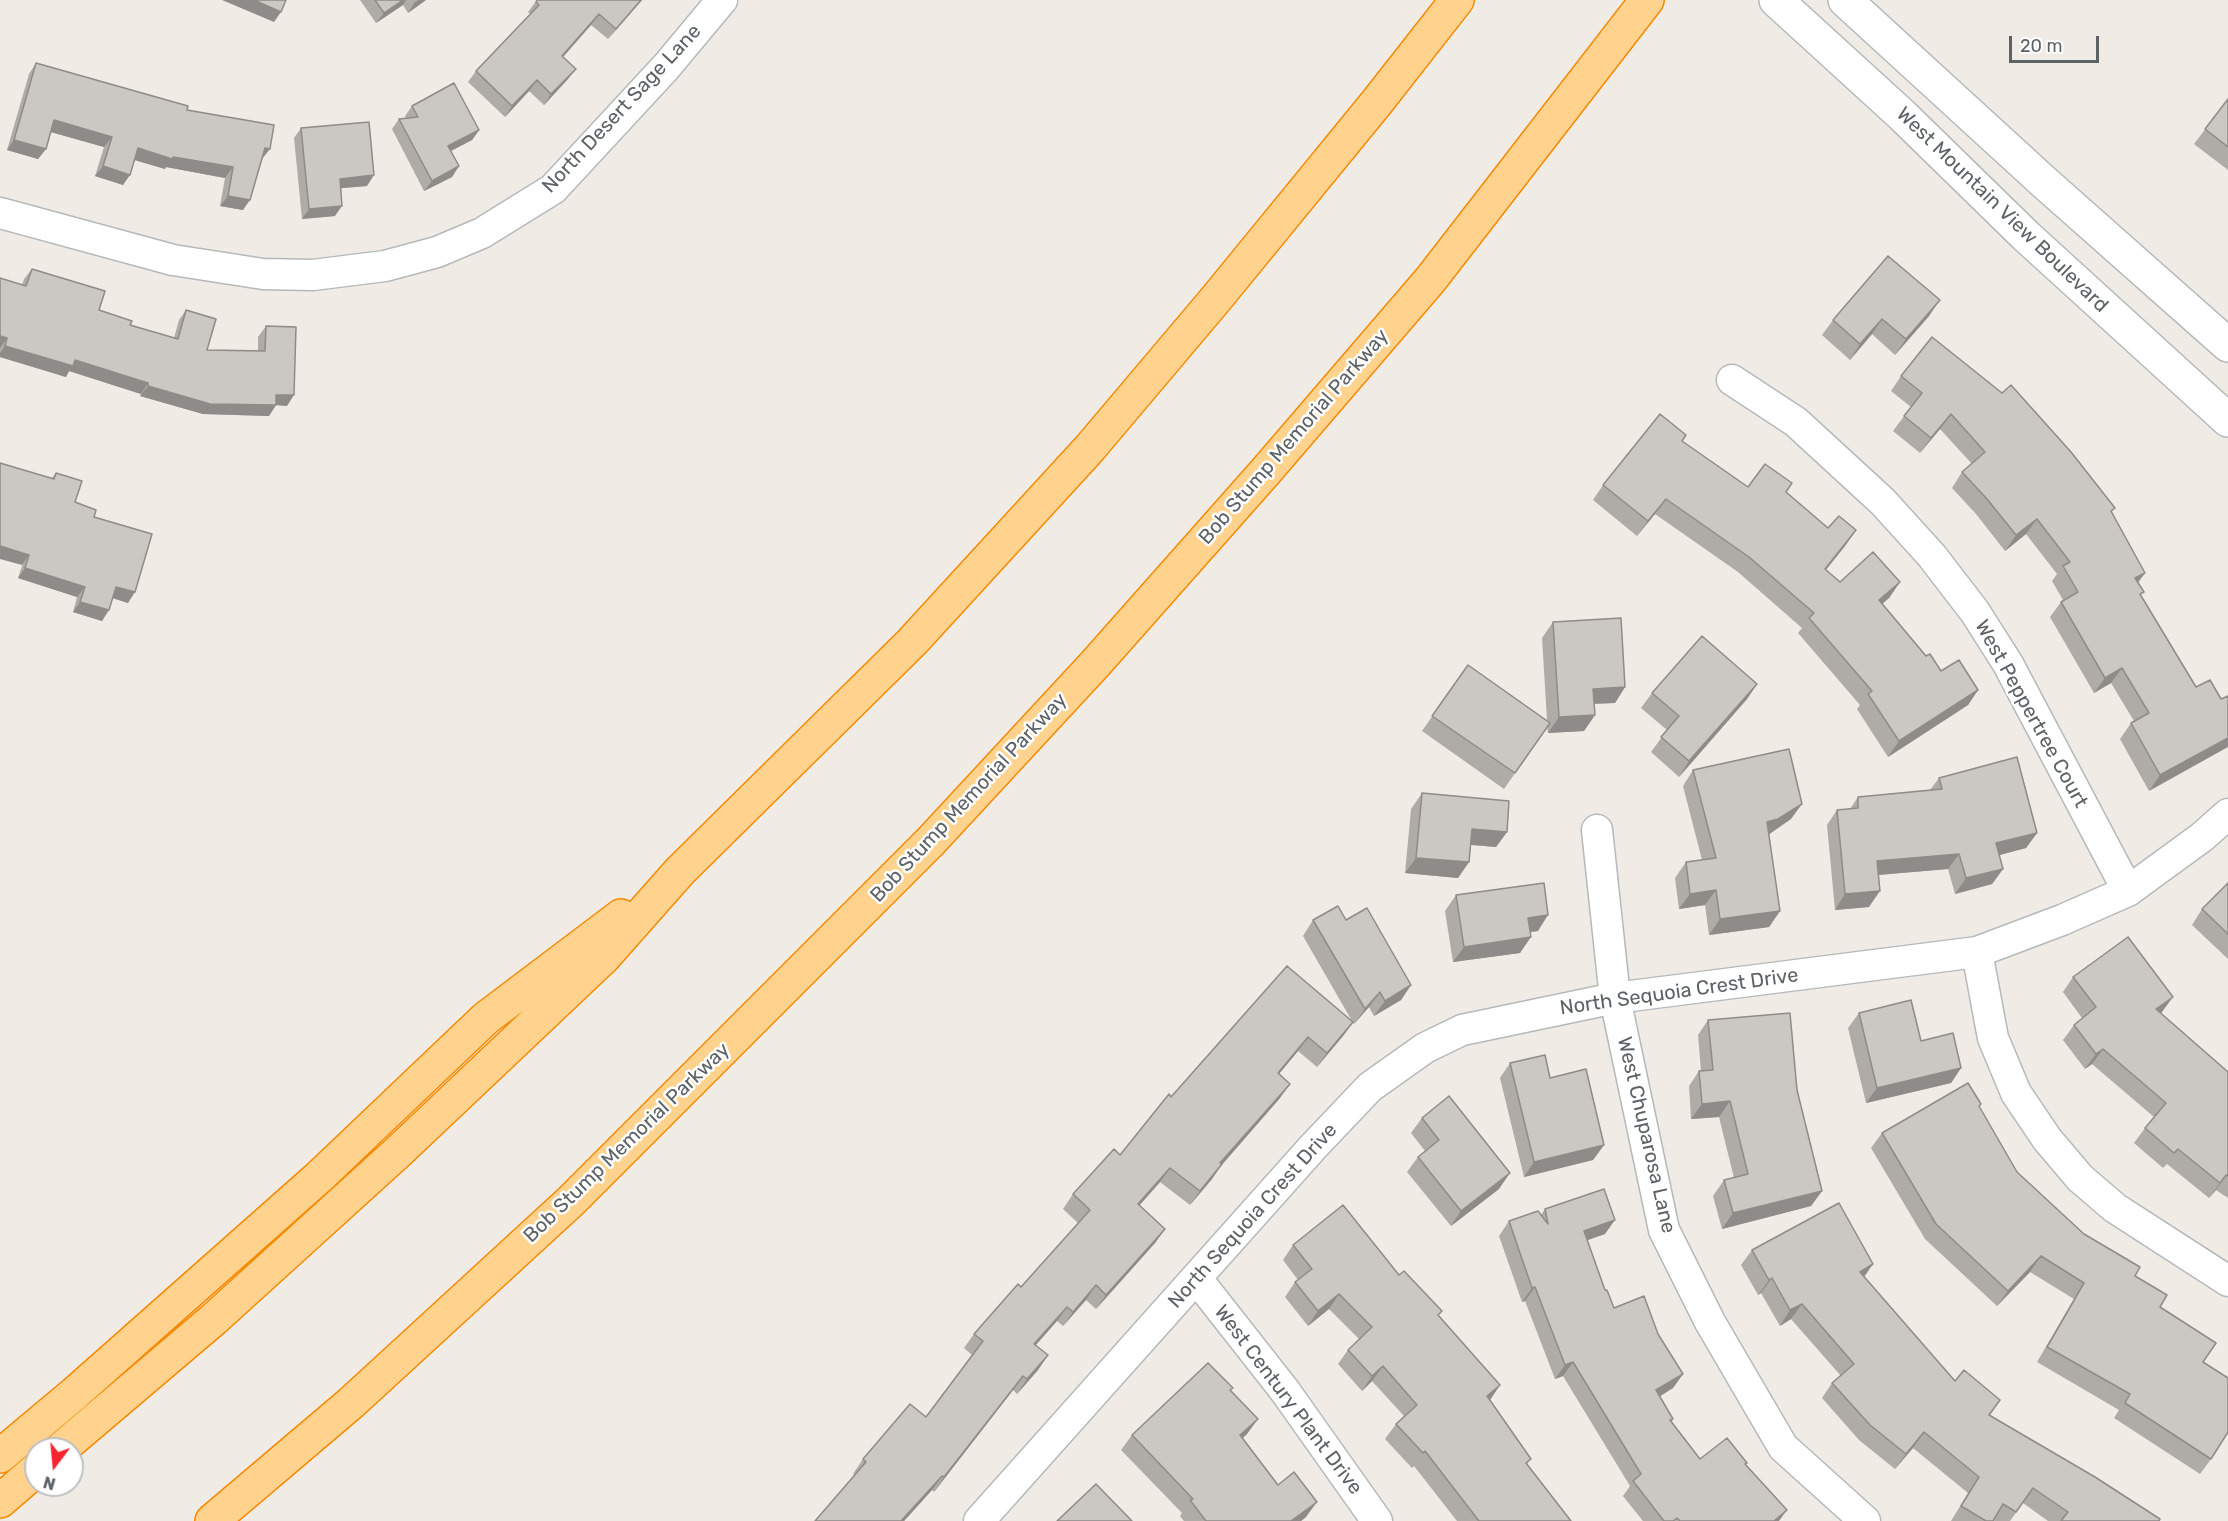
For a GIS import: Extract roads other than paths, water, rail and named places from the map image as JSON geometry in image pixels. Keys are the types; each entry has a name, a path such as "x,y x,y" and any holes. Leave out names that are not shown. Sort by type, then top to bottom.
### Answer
{"highway":[{"path":"75,1437 214,1319 398,1152 603,958 680,871 912,642 1089,449 1215,300 1457,0"},
{"name":"Bob Stump Memorial Parkway","path":"212,1521 351,1404 571,1201 931,841 1095,664 1266,471 1431,279 1647,0"},
{"path":"0,1456 74,1394 319,1178 486,1018 680,871"},
{"path":"236,1521 351,1404"},
{"path":"0,1501 24,1480"}],"street":[{"name":"North Desert Sage Lane","path":"0,213 173,260 263,274 313,275 385,266 437,252 482,233 553,189 666,67 722,0"},
{"name":"West Mountain View Boulevard","path":"1776,0 1902,115 2026,236 2228,420"},
{"path":"1845,0 2228,345"},
{"name":"West Peppertree Court","path":"1732,380 1796,422 1883,502 1932,556 1975,612 2008,664 2128,891"},
{"name":"North Sequoia Crest Drive","path":"980,1521 1313,1147 1370,1087 1425,1048 1462,1030 1615,998 1977,952 2062,921 2128,891 2202,837 2228,814"},
{"name":"West Chuparosa Lane","path":"1597,830 1615,998 1664,1230 1710,1322 1783,1447 1865,1521"},
{"path":"1977,952 1994,1038 2016,1093 2047,1139 2080,1178 2115,1208 2228,1281"},
{"name":"West Century Plant Drive","path":"1197,1279 1285,1391 1377,1521"}]}
